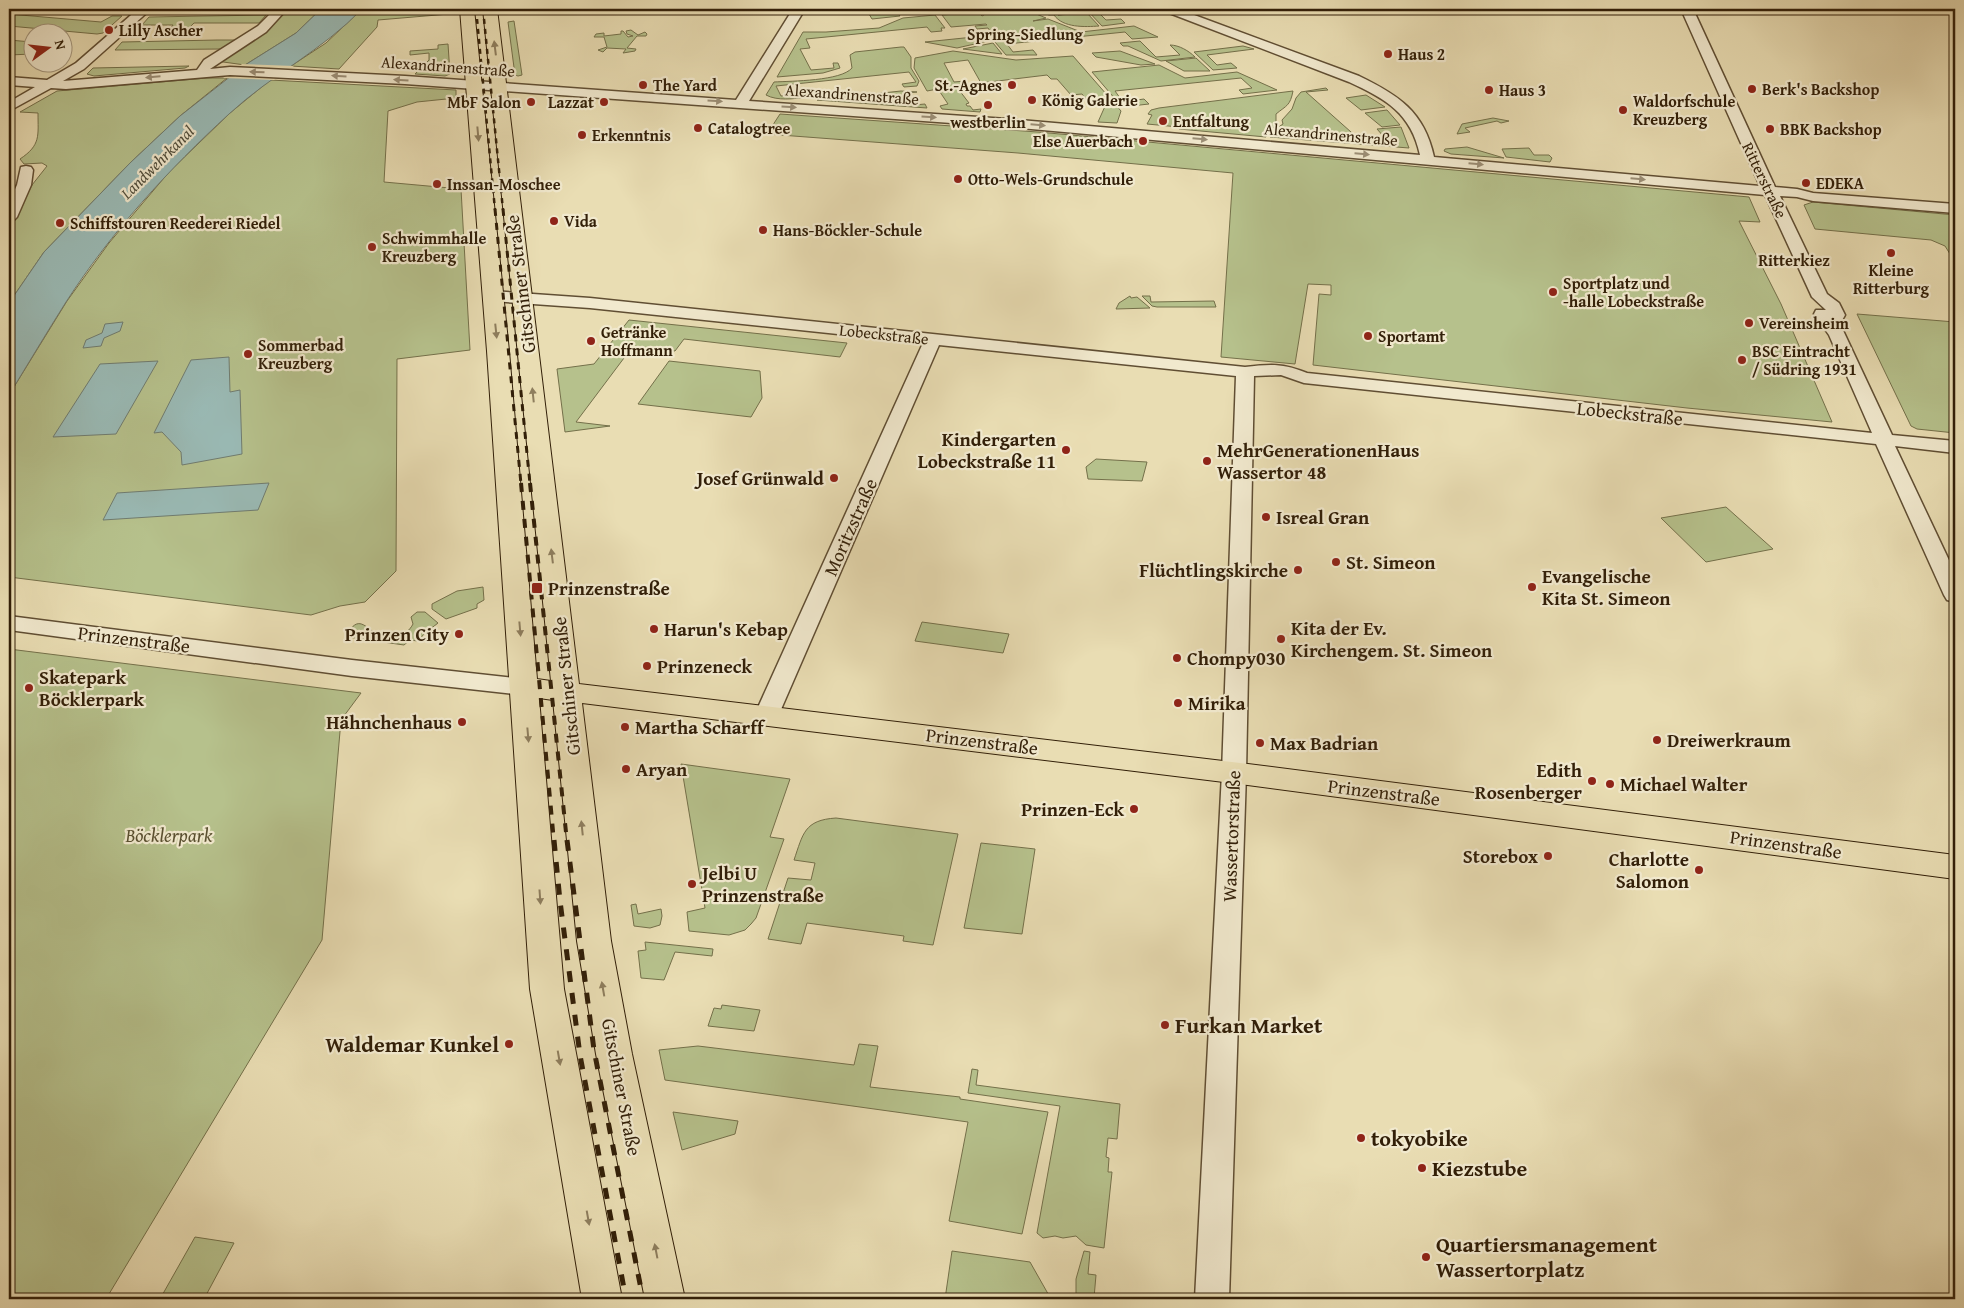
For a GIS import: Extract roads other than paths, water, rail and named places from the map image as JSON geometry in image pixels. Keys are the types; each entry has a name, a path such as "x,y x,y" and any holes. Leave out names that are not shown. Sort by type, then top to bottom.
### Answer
{"main road":[{"name":"Gitschiner Straße","path":"466,9 492,296 547,989 602,1299"},
{"name":"Gitschiner Straße","path":"490,9 594,941 614,1054 665,1299"},
{"name":"Prinzenstraße","path":"524,687 767,714 1471,802 1955,867"}],"street":[{"path":"9,107 49,85 93,56 145,9"},
{"path":"202,72 208,63 262,29 281,9"},
{"path":"741,103 799,9"},
{"path":"1168,9 1354,79 1380,92 1400,106 1417,124 1423,135 1428,160"},
{"name":"Ritterstraße","path":"1687,9 1760,174 1770,191 1820,297 1833,307 1837,315 1832,324 1880,428 1888,453 1955,595"},
{"name":"Alexandrinenstraße","path":"49,85 230,71 474,85 1029,124 1730,189 1770,191 1813,197 1955,208"},
{"path":"9,81 49,85"},
{"path":"9,217 24,185 26,170"},
{"name":"Lobeckstraße","path":"492,296 590,303 1245,372 1267,380 1286,382 1304,378 1955,447"},
{"name":"Moritzstraße","path":"767,714 933,339"},
{"name":"Wassertorstraße","path":"1212,1299 1234,773 1245,372"},
{"name":"Prinzenstraße","path":"9,623 352,668 524,687"}],"water":[{"name":"Landwehrkanal","path":"321,9 362,9 331,37 245,100 163,179 122,226 83,276 9,395 9,303 44,252 130,163 180,116 245,65 296,33"},
{"path":"123,322 120,331 104,338 101,346 83,348 86,340 102,333 105,324"},
{"path":"229,357 230,392 240,390 242,454 182,465 181,452 162,432 154,433 191,360"},
{"path":"158,361 116,434 53,437 100,364"},
{"path":"269,483 258,510 103,520 117,493"}],"railway":[{"path":"483,9 503,210"},
{"path":"477,19 495,210"},
{"path":"495,209 521,484"},
{"path":"503,209 530,484"},
{"path":"521,483 554,842"},
{"path":"530,483 567,842"},
{"path":"554,840 580,1055 626,1299"},
{"path":"567,840 594,1050 643,1299"}],"place":[{"name":"Lilly Ascher","path":"109,30"},
{"name":"Haus 2","path":"1388,54"},
{"name":"The Yard","path":"643,85"},
{"name":"St.-Agnes","path":"1012,85"},
{"name":"Berk's Backshop","path":"1752,89"},
{"name":"Haus 3","path":"1489,90"},
{"name":"König Galerie","path":"1032,100"},
{"name":"MbF Salon","path":"531,102"},
{"name":"Lazzat","path":"604,102"},
{"name":"westberlin","path":"988,105"},
{"name":"Waldorfschule Kreuzberg","path":"1623,110"},
{"name":"Entfaltung","path":"1163,121"},
{"name":"Catalogtree","path":"698,128"},
{"name":"BBK Backshop","path":"1770,129"},
{"name":"Erkenntnis","path":"582,135"},
{"name":"Else Auerbach","path":"1143,141"},
{"name":"Otto-Wels-Grundschule","path":"958,179"},
{"name":"EDEKA","path":"1806,183"},
{"name":"Inssan-Moschee","path":"437,184"},
{"name":"Vida","path":"554,221"},
{"name":"Schiffstouren Reederei Riedel","path":"60,223"},
{"name":"Hans-Böckler-Schule","path":"763,230"},
{"name":"Schwimmhalle Kreuzberg","path":"372,247"},
{"name":"Kleine Ritterburg","path":"1891,253"},
{"name":"Sportplatz und -halle Lobeckstraße","path":"1553,292"},
{"name":"Vereinsheim","path":"1749,323"},
{"name":"Sportamt","path":"1368,336"},
{"name":"Getränke Hoffmann","path":"591,341"},
{"name":"Sommerbad Kreuzberg","path":"248,354"},
{"name":"BSC Eintracht / Südring 1931","path":"1742,360"},
{"name":"Kindergarten Lobeckstraße 11","path":"1066,450"},
{"name":"MehrGenerationenHaus Wassertor 48","path":"1207,461"},
{"name":"Josef Grünwald","path":"834,478"},
{"name":"Isreal Gran","path":"1266,517"},
{"name":"St. Simeon","path":"1336,562"},
{"name":"Flüchtlingskirche","path":"1298,570"},
{"name":"Evangelische Kita St. Simeon","path":"1532,587"},
{"name":"Prinzenstraße","path":"537,588"},
{"name":"Harun's Kebap","path":"654,629"},
{"name":"Prinzen City","path":"459,634"},
{"name":"Kita der Ev. Kirchengem. St. Simeon","path":"1281,639"},
{"name":"Chompy030","path":"1177,658"},
{"name":"Prinzeneck","path":"647,666"},
{"name":"Skatepark Böcklerpark","path":"29,688"},
{"name":"Mirika","path":"1178,703"},
{"name":"Hähnchenhaus","path":"462,722"},
{"name":"Martha Scharff","path":"625,727"},
{"name":"Dreiwerkraum","path":"1657,740"},
{"name":"Max Badrian","path":"1260,743"},
{"name":"Aryan","path":"626,769"},
{"name":"Edith Rosenberger","path":"1592,781"},
{"name":"Michael Walter","path":"1610,784"},
{"name":"Prinzen-Eck","path":"1134,809"},
{"name":"Storebox","path":"1548,856"},
{"name":"Charlotte Salomon","path":"1699,870"},
{"name":"Jelbi U Prinzenstraße","path":"692,884"},
{"name":"Furkan Market","path":"1165,1025"},
{"name":"Waldemar Kunkel","path":"509,1044"},
{"name":"tokyobike","path":"1361,1138"},
{"name":"Kiezstube","path":"1422,1168"},
{"name":"Quartiersmanagement Wassertorplatz","path":"1426,1257"}],"district":[{"name":"Spring-Siedlung","path":"1025,34"},
{"name":"Ritterkiez","path":"1794,260"}],"park label":[{"name":"Böcklerpark","path":"169,835"}]}
